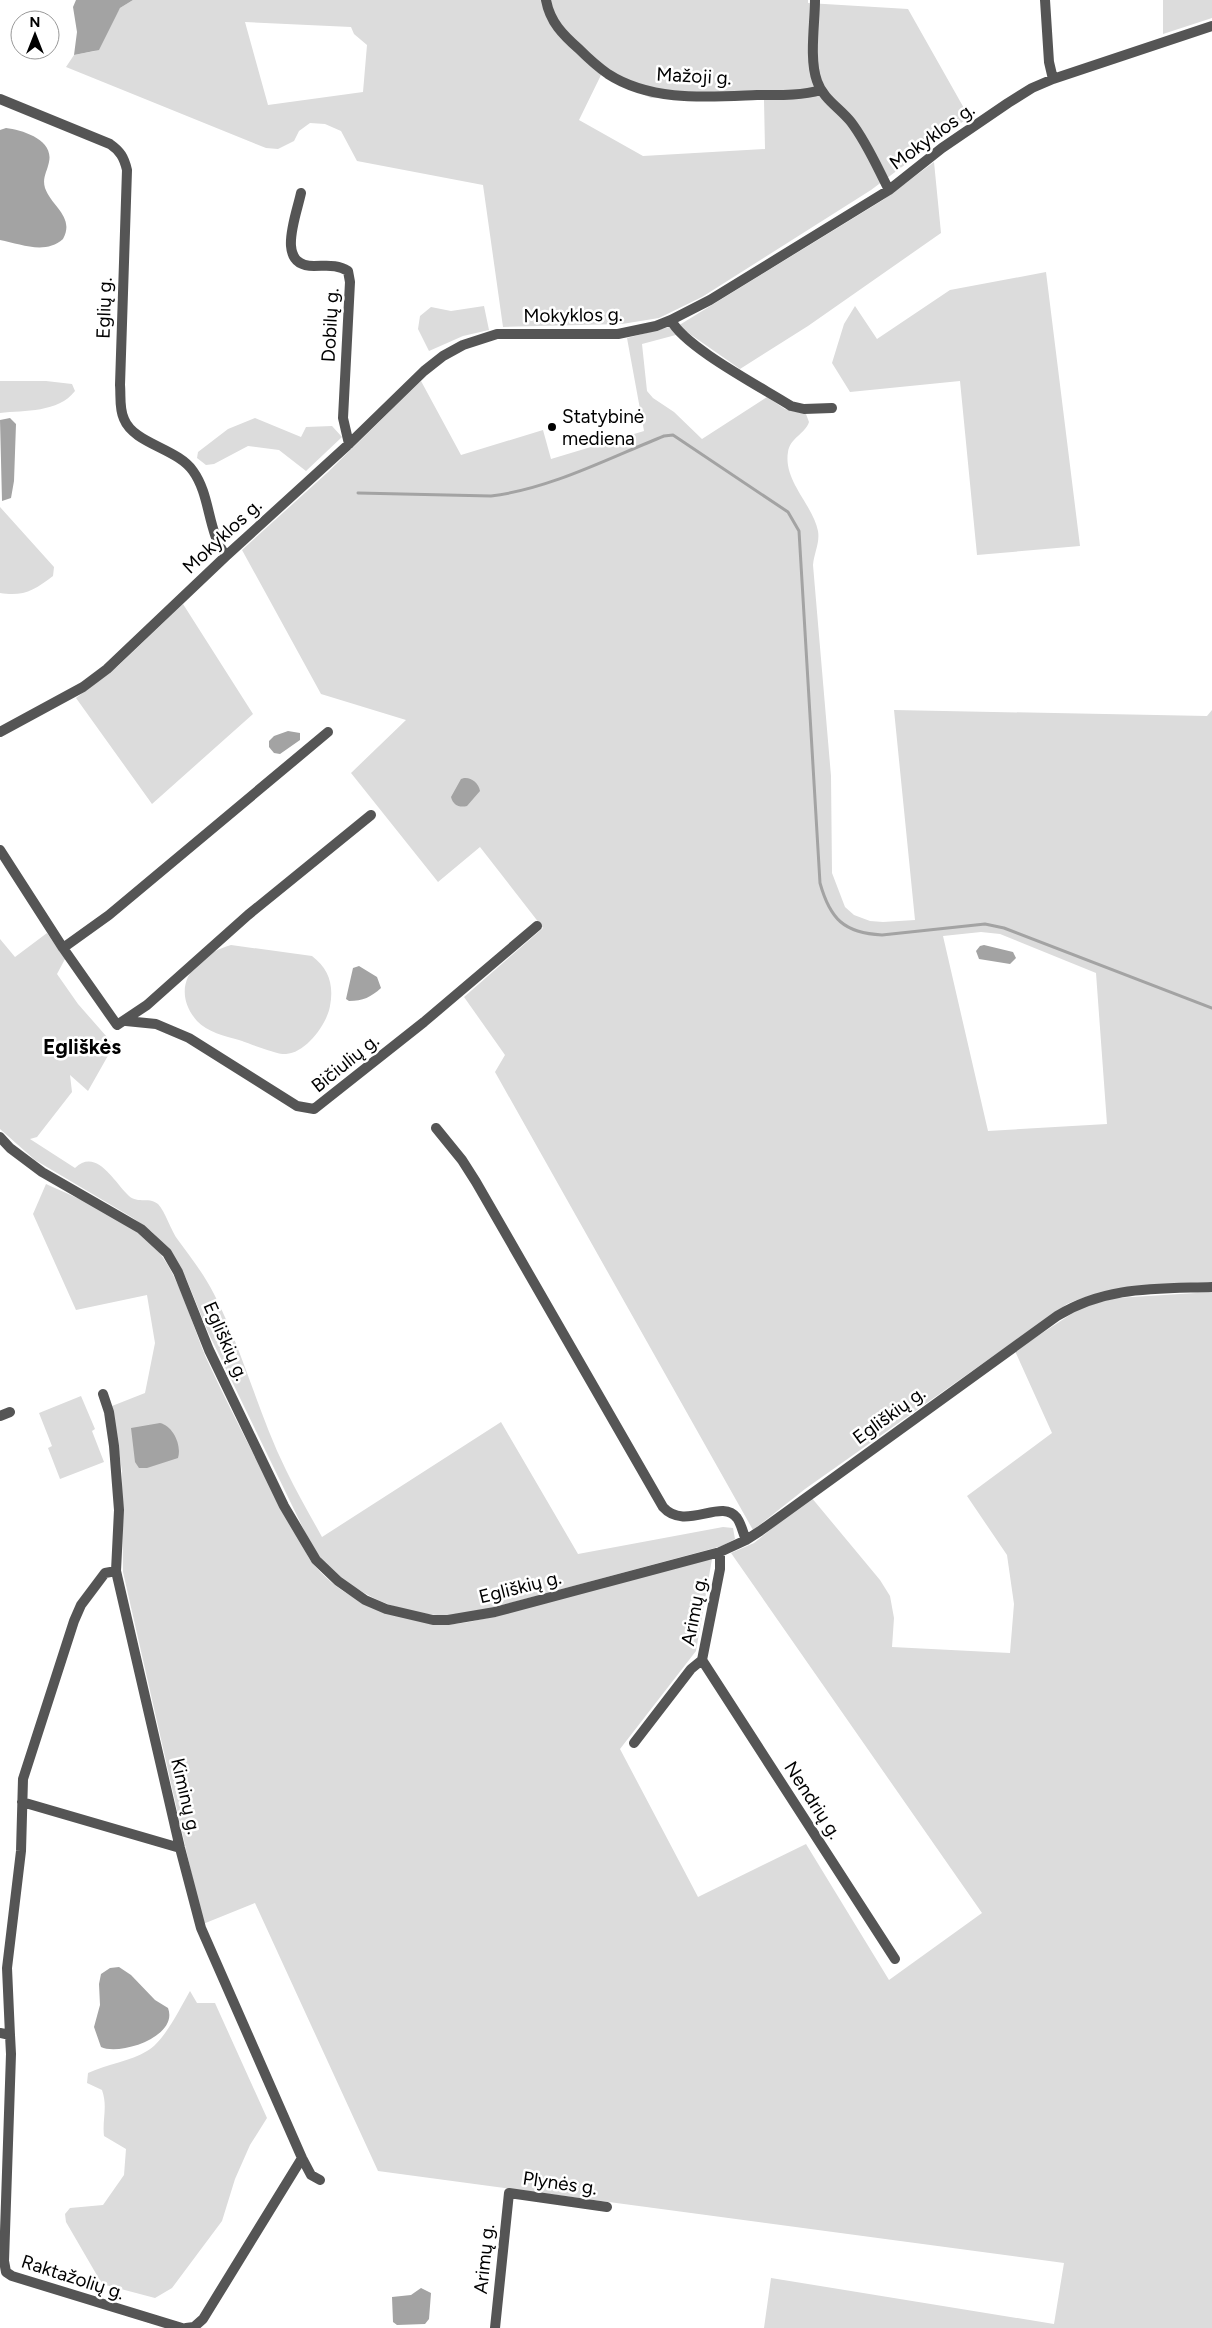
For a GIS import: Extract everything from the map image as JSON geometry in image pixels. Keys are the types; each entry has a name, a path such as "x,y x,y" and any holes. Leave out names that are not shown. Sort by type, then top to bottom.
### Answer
{"street":[{"name":"Mažoji g.","path":"546,0 553,22 562,34 609,74 641,89 667,94 724,96 800,94 821,90"},
{"path":"815,0 814,70 821,90 850,121 866,144 889,190"},
{"path":"1045,0 1048,62 1053,79"},
{"name":"Mokyklos g.","path":"0,732 83,687 107,669 226,556 349,444 424,371 443,356 463,345 497,334 618,334 656,326 672,320 710,300 889,190 942,148 1032,88 1053,79 1212,26"},
{"name":"Eglių g.","path":"0,99 110,144 125,159 127,170 120,385 124,420 129,428 173,453 193,470 204,493 217,542 226,556"},
{"name":"Dobilų g.","path":"301,193 290,244 292,254 298,263 305,266 339,266 348,271 350,282 343,418 349,444"},
{"path":"672,320 679,332 714,359 790,406 804,409 832,408"},
{"path":"63,948 110,915 328,732"},
{"path":"0,850 63,948 121,1023 147,1005 248,916 371,815"},
{"name":"Bičiulių g.","path":"121,1023 156,1024 189,1038 297,1106 314,1110 424,1022 537,926"},
{"path":"436,1128 462,1160 476,1182 663,1507 670,1515 678,1518 721,1511 732,1513 738,1519 746,1540"},
{"name":"Egliškių g.","path":"0,1137 42,1172 141,1229 167,1253 178,1272 209,1350 284,1506 316,1560 338,1581 365,1600 386,1609 433,1620 466,1618 495,1612 720,1552 746,1540 1049,1322 1077,1304 1102,1295 1141,1290 1212,1287"},
{"name":"Kiminų g.","path":"103,1394 109,1412 114,1446 119,1510 116,1571 180,1848 201,1928 302,2158 311,2176 320,2180"},
{"name":"Arimų g.","path":"634,1744 692,1669 702,1660 720,1569 720,1552"},
{"path":"5,2034 7,1968 21,1851 23,1780 74,1621 81,1605 105,1573 116,1571"},
{"name":"Nendrių g.","path":"702,1660 896,1959"},
{"path":"22,1802 180,1848"},
{"name":"Raktažolių g.","path":"5,2034 12,2072 4,2261 6,2272 166,2325 182,2328"},
{"path":"186,2328 194,2327 203,2320 302,2158"},
{"name":"Arimų g.","path":"495,2328 509,2193"},
{"name":"Plynės g.","path":"509,2193 607,2207"}],"shaded area":[{"path":"76,0 133,0 120,8 99,50 74,55 77,32 73,7"},
{"path":"133,0 808,0 808,3 908,9 969,117 871,190 702,297 659,318 622,324 503,327 483,185 357,161 341,131 325,124 310,123 299,131 294,141 278,149 266,148 66,67 74,55 95,51 120,8","holes":["245,22 351,27 354,34 367,45 363,92 268,105","601,75 651,98 764,100 765,149 643,156 579,120"]},
{"path":"1163,0 1212,0 1212,18 1163,34"},
{"path":"6,128 28,134 42,142 47,148 49,162 44,178 45,188 61,212 66,224 63,239 56,244 33,247 0,240 0,130"},
{"path":"934,162 941,233 808,326 740,369 687,332 642,344 647,391 653,398 674,412 702,439 767,397 785,409 806,414 809,422 789,447 788,463 794,483 815,521 818,531 813,565 831,776 832,873 845,907 854,915 870,921 915,920 894,710 1207,716 1212,710 1212,1284 1120,1289 1084,1297 1067,1304 805,1489 753,1530 495,1072 505,1055 464,997 543,928 480,847 438,882 351,773 406,720 321,694 242,550 328,472 421,381 461,455 543,430 551,459 644,431 627,338 681,324 883,200","holes":["981,932 1000,934 1096,973 1107,1124 988,1131 943,936"]},
{"path":"1046,272 1080,546 977,555 960,381 850,392 832,363 844,324 855,306 877,339 950,290"},
{"path":"484,306 489,330 463,336 429,351 418,329 420,316 431,307 451,311"},
{"path":"0,381 46,381 72,384 75,391 68,398 50,407 30,411 0,413"},
{"path":"10,418 16,424 14,481 11,498 2,501 0,420"},
{"path":"255,418 301,437 306,427 332,426 342,437 306,471 279,450 248,446 214,464 206,465 197,458 198,452 228,429"},
{"path":"0,507 54,567 53,576 40,585 22,593 0,593"},
{"path":"183,604 253,714 152,804 76,698 118,666"},
{"path":"288,731 300,733 300,740 280,754 274,753 269,747 269,741 274,736"},
{"path":"461,779 474,781 480,791 467,806 461,807 455,804 451,797"},
{"path":"47,933 65,959 57,974 78,1004 114,1045 88,1091 70,1075 72,1092 37,1137 30,1139 75,1168 83,1163 97,1164 104,1168 131,1197 154,1202 161,1207 175,1236 202,1273 214,1294 234,1338 276,1448 322,1537 501,1422 578,1554 723,1527 733,1528 735,1539 722,1546 484,1610 450,1615 423,1613 393,1606 364,1593 338,1576 316,1554 208,1332 186,1278 167,1248 152,1232 133,1218 35,1160 0,1129 0,939 15,957"},
{"path":"231,945 312,956 323,966 331,984 330,1006 320,1029 301,1049 286,1054 277,1053 216,1033 197,1021 189,1008 185,996 190,974 206,956"},
{"path":"984,945 1013,952 1016,958 1010,964 979,959 976,951 980,946"},
{"path":"359,966 377,977 381,988 366,998 349,1001 346,999 353,968"},
{"path":"46,1184 115,1217 140,1233 161,1254 177,1283 202,1348 220,1387 310,1560 331,1582 355,1598 368,1605 397,1614 438,1624 457,1624 488,1618 661,1570 712,1559 696,1651 620,1749 698,1897 806,1844 889,1980 982,1913 731,1553 754,1543 811,1497 880,1580 890,1596 894,1618 892,1647 1010,1653 1014,1604 1007,1555 967,1496 1052,1433 1015,1351 1082,1307 1116,1298 1212,1292 1212,2328 764,2328 771,2278 1054,2324 1064,2263 378,2171 255,1903 203,1924 123,1572 122,1471 112,1406 145,1393 155,1343 147,1295 76,1310 33,1214"},
{"path":"81,1396 95,1429 92,1431 104,1462 60,1479 48,1448 52,1446 39,1413"},
{"path":"160,1423 169,1428 175,1437 179,1447 178,1458 147,1468 139,1468 135,1462 131,1428"},
{"path":"119,1967 131,1975 155,2000 168,2008 169,2018 165,2028 145,2042 121,2049 109,2049 101,2047 94,2027 100,2005 99,1984 101,1974 110,1968"},
{"path":"190,1991 197,2003 215,2003 267,2118 250,2145 235,2179 222,2221 172,2288 155,2298 102,2284 66,2222 65,2214 70,2208 103,2205 124,2175 126,2149 104,2136 104,2096 102,2090 87,2083 88,2073 134,2057 153,2047 171,2024"},
{"path":"421,2288 431,2293 429,2319 425,2324 397,2325 393,2322 392,2297 411,2295"}],"waterway":[{"path":"358,493 491,496 513,492 557,480 664,436 673,435 788,512 799,531 820,883 834,915 848,927 869,934 882,935 985,924 1004,928 1212,1008"}],"place":[{"name":"Statybinė mediena","path":"552,427"}],"district":[{"name":"Egliškės","path":"82,1046"}]}
